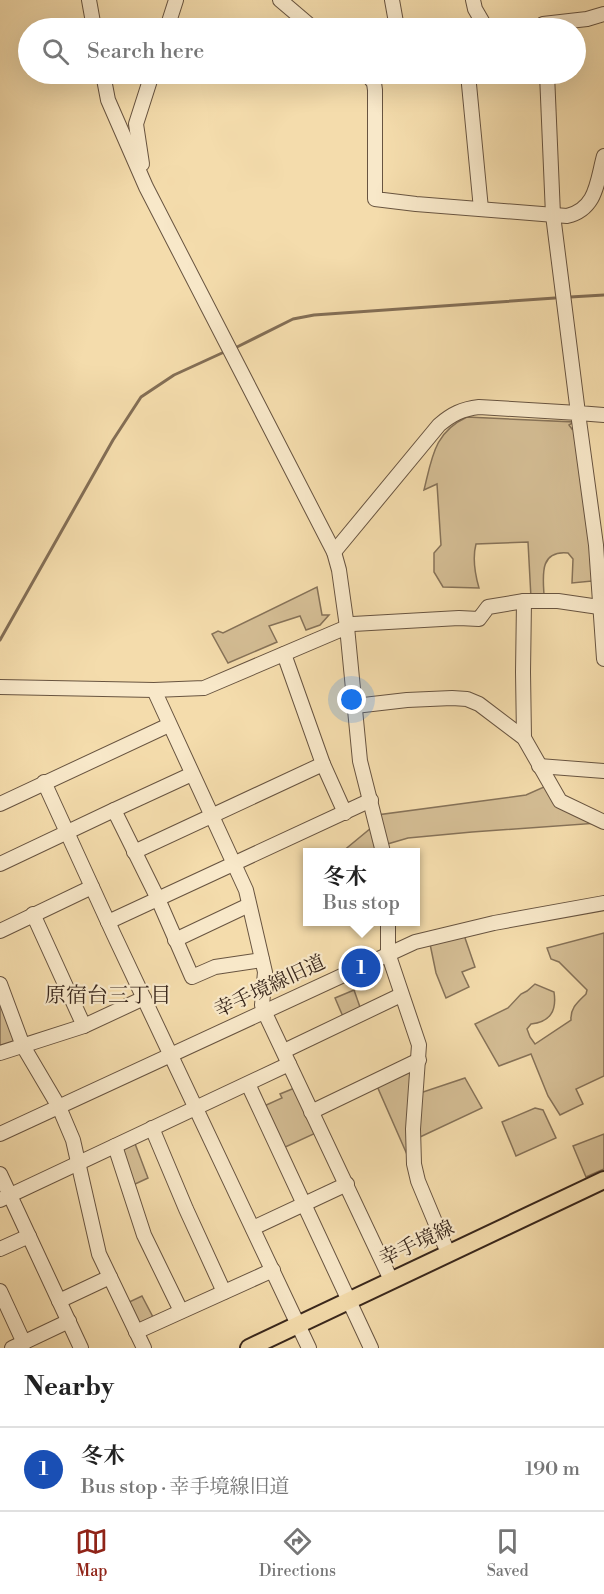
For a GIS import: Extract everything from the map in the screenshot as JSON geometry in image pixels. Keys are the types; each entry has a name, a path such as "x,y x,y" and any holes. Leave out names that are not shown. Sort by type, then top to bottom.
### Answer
{"main road":[{"name":"幸手境線","path":"249,1348 604,1180"}],"street":[{"path":"89,0 92,18"},
{"path":"170,18 176,0"},
{"path":"280,0 301,18"},
{"path":"392,0 395,18"},
{"path":"472,0 480,18"},
{"path":"586,19 604,14"},
{"path":"105,84 108,100 146,187 334,552 339,570 347,627 360,761 382,848"},
{"path":"146,187 136,124 149,84"},
{"path":"374,84 375,199 553,215 572,214 585,208 594,194 604,156"},
{"path":"469,84 481,209"},
{"path":"547,84 553,215 596,545 604,659"},
{"path":"334,552 439,425 451,415 463,409 479,406 604,415"},
{"path":"0,687 154,690 204,688 353,624 479,619 488,607 524,601 558,601 599,607"},
{"path":"524,601 524,738"},
{"path":"284,654 323,764 345,813"},
{"path":"154,690 168,725 234,864 249,905 265,972 262,1005 264,1011 391,1280"},
{"path":"355,705 452,698 467,699 479,704 524,738 560,801 604,822"},
{"path":"0,804 168,725"},
{"path":"134,852 323,764"},
{"path":"539,766 604,771"},
{"path":"0,864 192,774"},
{"path":"44,782 309,1348"},
{"path":"108,922 371,800"},
{"path":"114,810 158,899 192,977 215,967 262,960"},
{"path":"0,931 92,887"},
{"name":"幸手境線旧道","path":"0,1134 388,953 440,935 604,903"},
{"path":"175,940 249,905"},
{"path":"33,915 84,1026"},
{"path":"388,926 388,953 419,1045 413,1129 414,1164 418,1181 448,1253"},
{"path":"1,990 23,1046 59,1107 74,1140 99,1254 144,1348"},
{"path":"5,1198 248,1084 286,1057 401,995"},
{"path":"0,1053 84,1026 144,998"},
{"path":"311,1112 419,1060"},
{"path":"248,1084 371,1348"},
{"path":"152,1128 224,1292"},
{"path":"115,1146 144,1234 181,1311"},
{"path":"0,1174 5,1198 29,1236 81,1348"},
{"path":"253,1228 346,1185"},
{"path":"0,1249 29,1236"},
{"path":"136,1332 273,1270"},
{"path":"59,1301 110,1277"},
{"path":"0,1291 18,1345 69,1321"}],"shaded area":[{"path":"467,417 574,422 569,425 572,429 577,424 596,595 592,602 590,600 594,598 594,587 592,581 572,583 573,559 568,553 559,553 547,560 544,573 544,595 531,598 528,542 476,544 474,566 479,588 443,587 434,572 434,553 441,545 437,484 424,490 432,457 441,438 447,430"},
{"path":"317,587 322,615 329,615 320,625 306,630 300,616 269,626 277,642 228,663 212,634 218,631 223,633"},
{"path":"546,786 599,823 408,838 384,845 377,815 526,795"},
{"path":"371,828 378,848 347,848"},
{"path":"604,933 604,1076 576,1089 583,1104 560,1115 548,1096 531,1054 499,1066 475,1024 508,1008 521,994 535,984 554,992 555,999 551,1014 543,1021 531,1024 527,1029 535,1044 571,1020 573,1009 587,990 559,962 551,959 547,948"},
{"path":"464,935 475,967 462,972 469,987 446,998 436,973 430,944"},
{"path":"354,990 361,1010 344,1019 335,998"},
{"path":"0,999 16,1044 0,1049"},
{"path":"412,1069 409,1159 377,1086"},
{"path":"465,1078 482,1108 420,1137 420,1093"},
{"path":"297,1087 318,1132 281,1149 262,1107 282,1098 280,1094"},
{"path":"535,1108 543,1110 556,1138 516,1156 502,1122"},
{"path":"604,1134 604,1169 586,1177 573,1146"},
{"path":"134,1141 148,1178 131,1186 121,1147"},
{"path":"142,1296 154,1319 137,1324 127,1303"}],"waterway":[{"path":"570,297 604,295"},
{"path":"237,347 293,319 314,315 555,298"},
{"path":"0,640 113,440 141,397 174,375 222,353"}],"place":[{"name":"冬木","path":"361,968"}],"district":[{"name":"原宿台三丁目","path":"108,996"}]}
